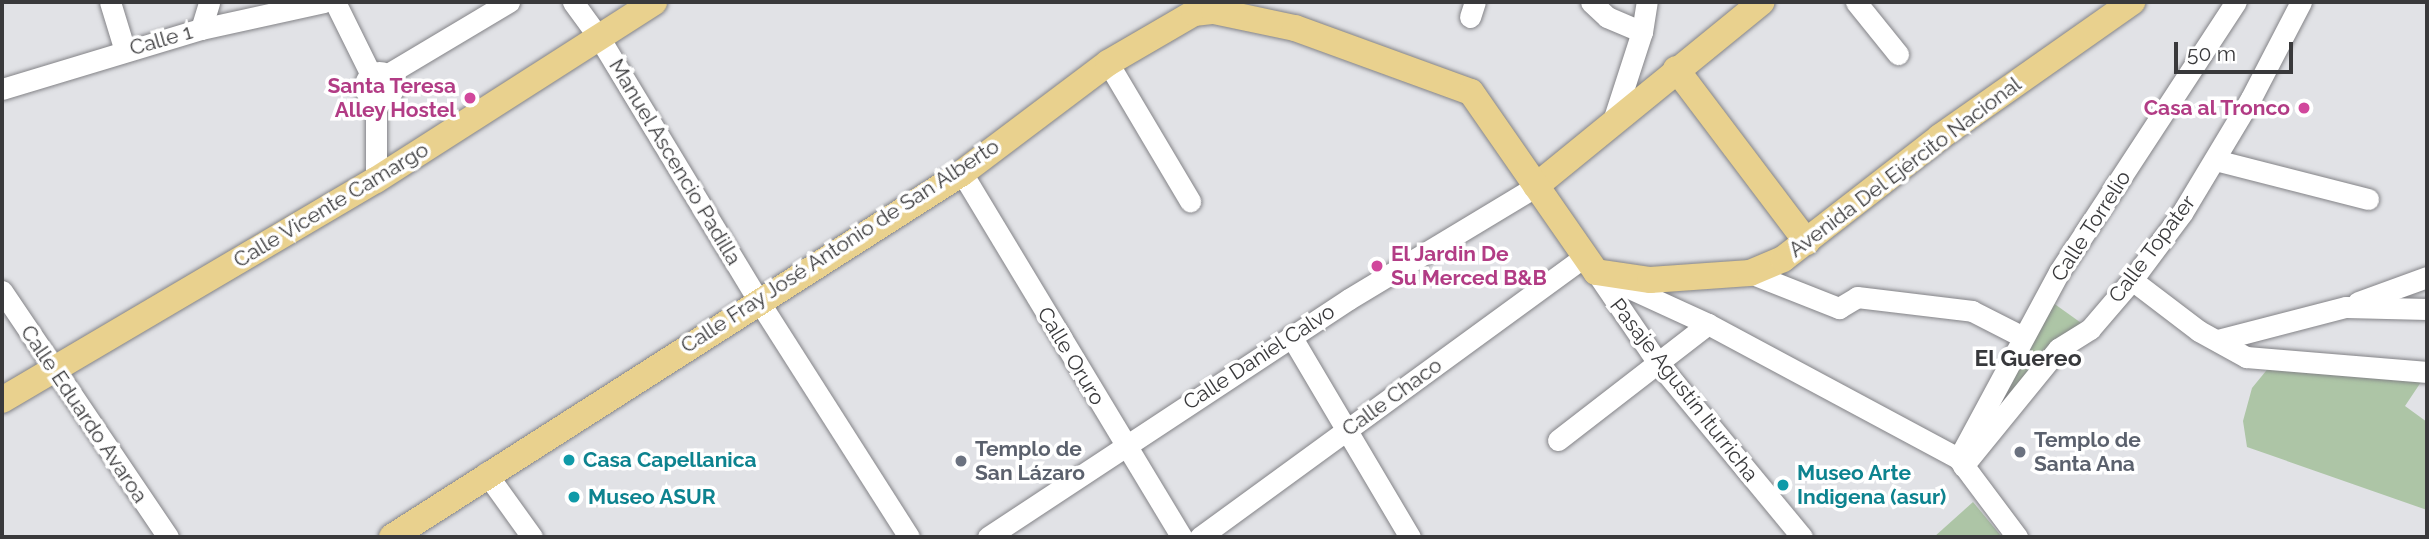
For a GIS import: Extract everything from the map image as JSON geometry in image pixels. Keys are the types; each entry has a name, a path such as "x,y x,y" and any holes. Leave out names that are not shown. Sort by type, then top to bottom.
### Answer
{"main road":[{"name":"Calle Vicente Camargo","path":"2,400 376,180 654,2"},
{"path":"1590,265 1536,186 1676,69 1762,2"},
{"name":"Avenida Del Ejército Nacional","path":"1590,265 1650,279 1750,273 1807,242 1940,137 2132,2"},
{"name":"Calle Fray José Antonio de San Alberto","path":"392,537 486,473 962,173 1108,62 1194,13 1214,11 1295,28 1471,92 1536,186"},
{"path":"1676,69 1807,242"}],"street":[{"path":"110,2 125,51"},
{"path":"201,29 209,2"},
{"name":"Calle 1","path":"2,89 201,29 324,2"},
{"path":"335,2 392,92 376,100 376,180"},
{"path":"379,75 509,2"},
{"name":"Manuel Ascencio Padilla","path":"573,2 600,39 758,300 909,537"},
{"path":"1591,2 1607,17 1643,32"},
{"path":"1613,121 1643,32 1647,2"},
{"path":"1856,2 1898,54"},
{"name":"Calle Torrelio","path":"1961,462 2023,337 2059,272 2236,2"},
{"name":"Calle Topater","path":"1961,462 2058,349 2090,329 2132,281 2215,160 2301,2"},
{"path":"1108,62 1190,201"},
{"path":"2215,160 2368,199"},
{"name":"Calle Oruro","path":"962,173 1124,446 1182,537"},
{"name":"Calle Daniel Calvo","path":"988,537 1291,336 1536,186"},
{"path":"1590,265 1708,324 1961,462 2017,537"},
{"name":"Pasaje Agustín Iturricha","path":"1590,265 1658,363 1802,537"},
{"name":"Calle Chaco","path":"1200,537 1346,431 1590,265"},
{"path":"1750,273 1839,308 1857,297 1972,311 2023,337"},
{"path":"2218,340 2346,307 2427,277"},
{"path":"2132,281 2246,357 2427,372"},
{"name":"Calle Eduardo Avaroa","path":"2,291 52,369 168,537"},
{"path":"2346,307 2427,309"},
{"path":"1558,440 1708,324"},
{"path":"1291,336 1410,537"},
{"path":"486,473 532,537"}],"green space":[{"path":"2049,300 2084,325 1977,438"},
{"path":"2270,366 2425,376 2405,406 2427,422 2427,510 2247,447 2243,421 2252,388"},
{"path":"1973,502 2002,537 1934,537"}],"place":[{"name":"Santa Teresa Alley Hostel","path":"470,98"},
{"name":"Casa al Tronco","path":"2304,108"},
{"name":"El Jardin De Su Merced B&B","path":"1377,266"},
{"name":"Templo de Santa Ana","path":"2020,452"},
{"name":"Casa Capellanica","path":"569,460"},
{"name":"Templo de San Lázaro","path":"961,461"},
{"name":"Museo Arte Indigena (asur)","path":"1783,485"},
{"name":"Museo ASUR","path":"574,497"}],"district":[{"name":"El Guereo","path":"2028,358"}]}
